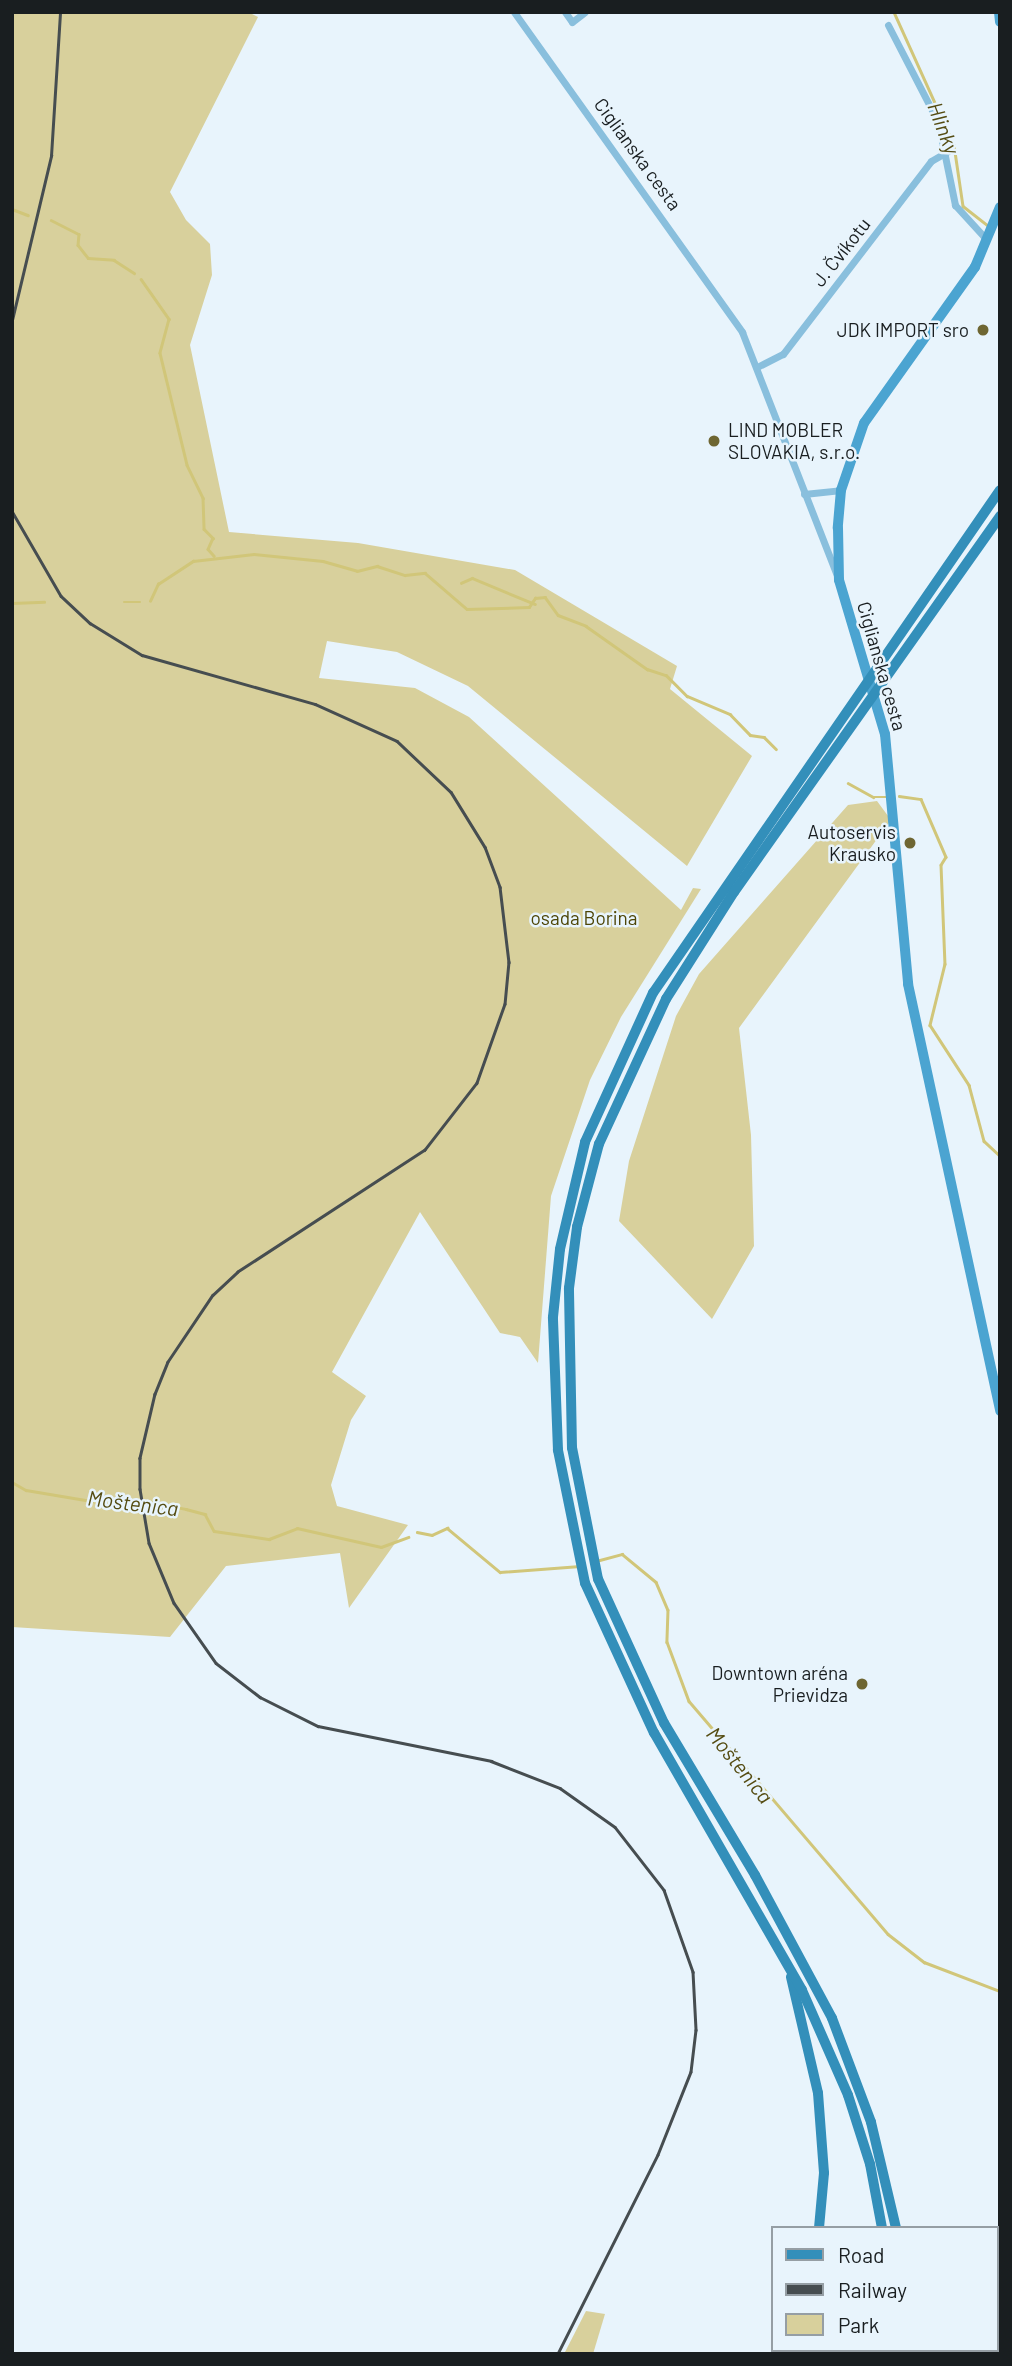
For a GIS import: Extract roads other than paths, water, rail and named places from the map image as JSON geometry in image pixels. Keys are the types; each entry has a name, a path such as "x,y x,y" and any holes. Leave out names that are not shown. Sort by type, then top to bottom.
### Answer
{"main road":[{"path":"882,2226 870,2164 848,2095 786,1958 638,1704 585,1583 575,1553 558,1450 553,1317 560,1249 585,1142 624,1049 671,964 1000,490"},
{"path":"896,2226 871,2122 832,2018 755,1875 664,1723 598,1578 589,1546 572,1447 568,1315 577,1227 598,1144 642,1044 684,970 857,717 1000,516"},
{"path":"786,1958 818,2093 824,2173 819,2226"}],"street":[{"name":"Ciglianska cesta","path":"514,12 712,285 757,367 839,580 883,726 908,984 1000,1411"},
{"path":"565,12 572,22 585,12"},
{"path":"999,12 1000,22"},
{"path":"888,25 948,151 955,205 991,232"},
{"name":"J. Čvíkotu","path":"757,367 783,354 931,161 948,151"},
{"path":"839,580 841,490 864,424 883,390 991,232 1000,207"},
{"path":"804,494 841,490"}],"waterway":[{"name":"Hlinky","path":"894,12 954,145 963,206 989,226"},
{"path":"12,209 28,215"},
{"path":"51,220 79,234 78,245 88,258 114,260 134,273"},
{"path":"141,279 169,319 160,353 187,465 203,498 204,529 213,538 208,549 214,556"},
{"path":"150,601 158,584 193,561 254,554 323,561 357,571 377,566 405,575 425,573 467,609 529,607 535,598 545,597 558,615 586,626 647,669 666,675 687,696 730,714 750,735 764,737 776,749"},
{"path":"461,583 472,578 535,604"},
{"path":"12,603 44,602"},
{"path":"124,602 140,602"},
{"path":"848,783 873,797 886,797"},
{"path":"899,796 921,799 946,857 941,865 945,964 930,1025 969,1085 984,1141 1000,1156"},
{"name":"Moštenica","path":"12,1482 26,1490 121,1506 150,1502 186,1509 205,1514 214,1531 269,1539 297,1528 381,1547 408,1537"},
{"name":"Moštenica","path":"417,1532 432,1535 447,1528 500,1572 580,1566"},
{"path":"596,1561 622,1554 656,1582 668,1610 667,1642 689,1701 888,1934 924,1962 1000,1991"}],"railway":[{"path":"12,320 51,156 60,12"},
{"path":"12,511 61,596 90,623 142,655 315,704 397,741 451,792 485,847 500,887 509,962 505,1004 477,1083 425,1150 238,1272 213,1295 168,1362 155,1394 140,1458 140,1489 149,1543 174,1603 216,1663 260,1697 318,1726 491,1761 560,1788 615,1827 664,1890 693,1972 696,2030 691,2072 658,2155 558,2354"}],"place":[{"name":"JDK IMPORT sro","path":"983,330"},
{"name":"LIND MOBLER SLOVAKIA, s.r.o.","path":"714,441"},
{"name":"Autoservis Krausko","path":"910,843"},
{"name":"Downtown aréna Prievidza","path":"862,1684"}],"park label":[{"name":"osada Borina","path":"584,918"}]}
